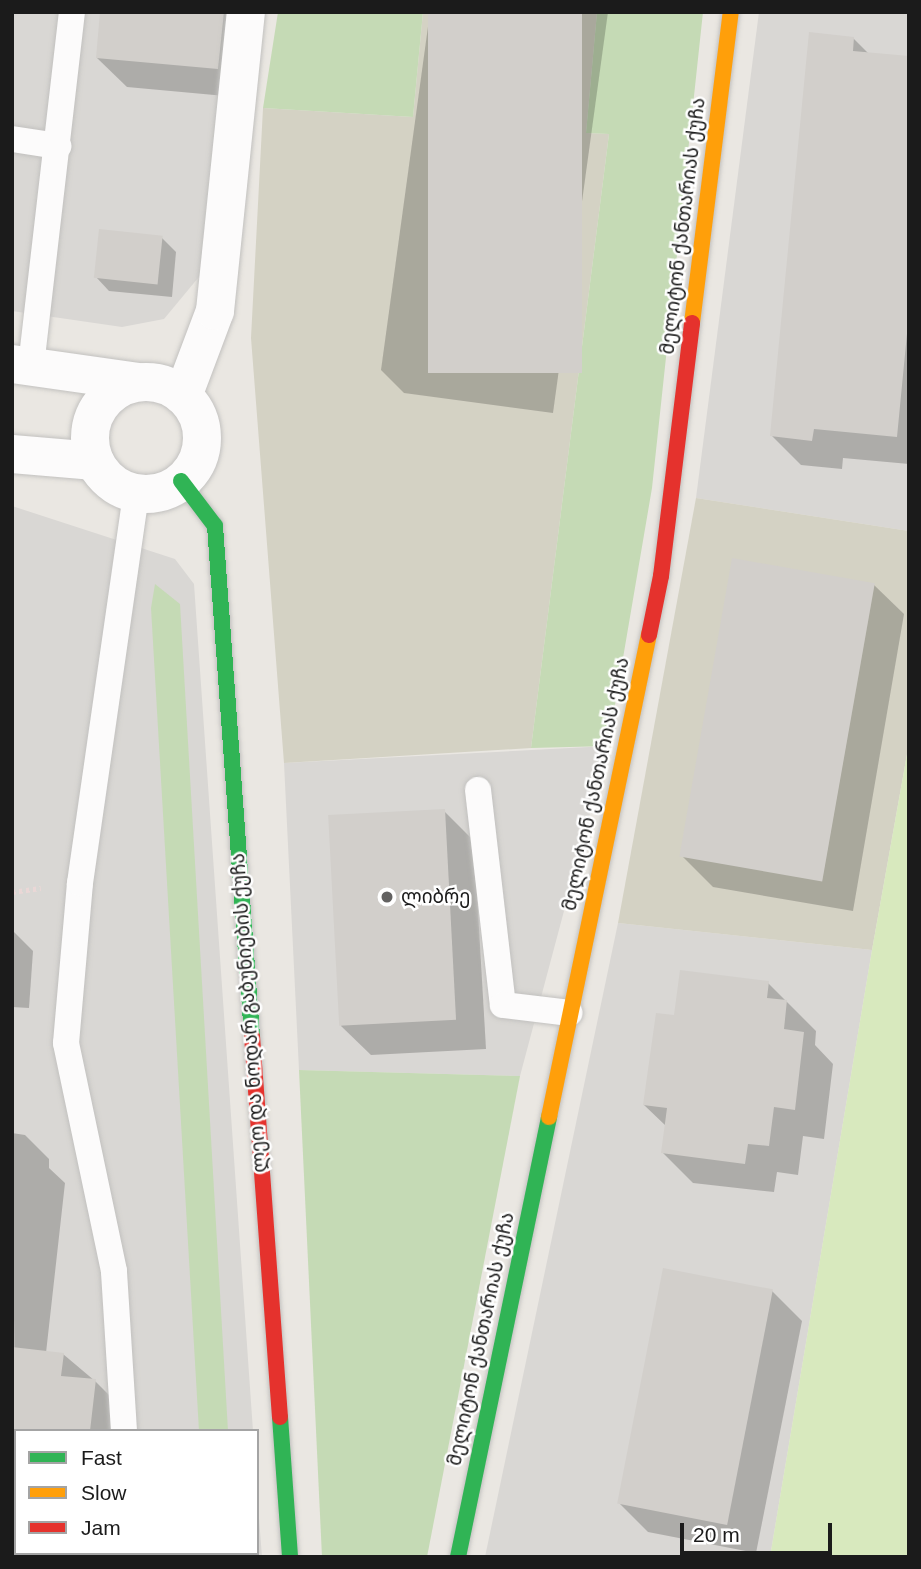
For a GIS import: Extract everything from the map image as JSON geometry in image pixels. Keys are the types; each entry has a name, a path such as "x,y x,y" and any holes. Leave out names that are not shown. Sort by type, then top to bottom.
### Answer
{"street":[{"path":"183,396 215,311 246,12"},
{"name":"მელიტონ ქანთარიას ქუჩა","path":"458,1557 661,576 731,12"},
{"path":"22,365 139,382 156,382 183,396 200,423 199,455 181,481 160,492 136,493 119,487 95,461 90,444 98,409 109,395 139,382"},
{"path":"12,454 95,461"},
{"name":"ლეო და ნოდარ გაბუნიების ქუჩა","path":"181,481 215,526 290,1557"}],"lane":[{"path":"22,365 58,146 72,12"},
{"path":"12,139 58,146"},
{"path":"124,1429 114,1271 66,1043 80,883 136,493"},
{"path":"478,790 503,1005 570,1013"}],"shaded area":[{"path":"12,12 242,12 208,266 164,319 122,327 12,311"},
{"path":"423,12 597,12 586,133 609,134 531,748 284,763 251,338 263,108 413,117"},
{"path":"759,12 909,12 909,531 696,498"},
{"path":"696,498 909,531 909,743 872,950 618,923"},
{"path":"12,506 175,559 194,584 253,1429 14,1429 14,1555 259,1555 259,1518 262,1557 12,1557"},
{"path":"608,746 520,1076 299,1070 284,763"},
{"path":"618,923 872,950 770,1557 485,1557"}],"green space":[{"path":"278,12 423,12 413,117 263,108"},
{"path":"597,12 703,12 652,488 608,746 531,748 609,134 586,133"},
{"path":"155,584 180,604 228,1429 199,1429 151,608"},
{"path":"909,743 909,1557 770,1557 872,950"},
{"path":"299,1070 520,1076 427,1557 322,1557"}],"building":[{"path":"100,12 224,12 218,69 96,58"},
{"path":"428,12 582,12 582,373 428,373"},
{"path":"809,32 854,37 853,51 909,56 909,313 897,437 814,429 812,441 770,436"},
{"path":"99,229 163,236 158,284 94,278"},
{"path":"732,558 875,583 822,882 679,856"},
{"path":"445,809 456,1020 339,1026 328,815"},
{"path":"680,970 769,981 767,998 787,1000 784,1029 804,1032 795,1110 774,1107 769,1146 748,1144 745,1164 661,1153 667,1108 643,1105 656,1013 674,1015"},
{"path":"663,1268 773,1289 727,1525 617,1504"},
{"path":"12,1347 64,1353 61,1376 96,1379 90,1429 12,1431"}],"traffic: fast":[{"path":"181,481 215,526 252,1036"},
{"path":"458,1557 549,1117"},
{"path":"280,1417 290,1557"}],"traffic: slow":[{"path":"692,323 731,12"},
{"path":"549,1117 649,635"}],"traffic: jam":[{"path":"649,635 661,576 692,323"},
{"path":"252,1036 280,1417"}],"place":[{"name":"ლიბრე","path":"387,897"}]}
